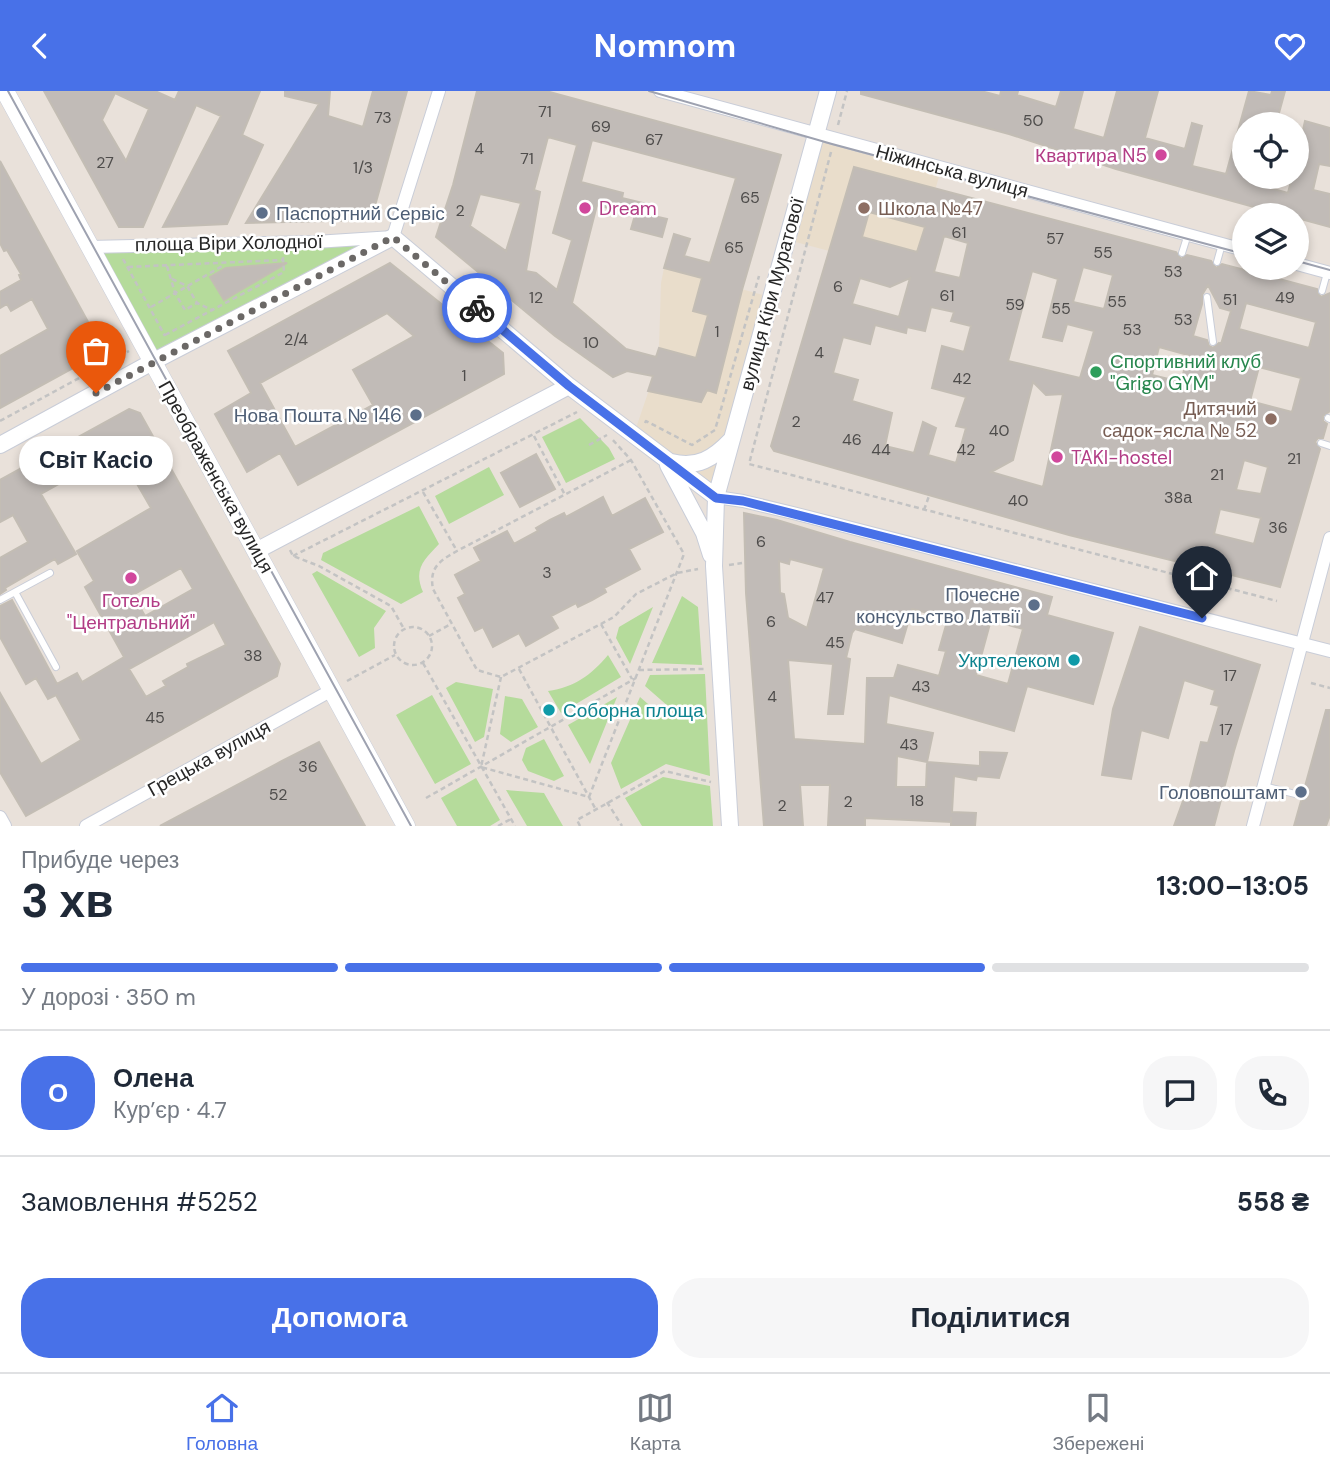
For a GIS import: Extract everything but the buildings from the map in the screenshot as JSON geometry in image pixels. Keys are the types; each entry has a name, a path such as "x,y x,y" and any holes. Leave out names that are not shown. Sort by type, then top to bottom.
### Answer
{"main road":[{"name":"Преображенська вулиця","path":"5,91 406,826"}],"street":[{"path":"439,91 393,237 569,386 716,498 780,510 1330,651"},
{"name":"Ніжинська вулиця","path":"660,91 1232,247"},
{"name":"вулиця Кіри Муратової","path":"716,498 828,91"},
{"name":"площа Віри Холодної","path":"89,247 315,242 393,237"},
{"name":"площа Віри Холодної","path":"0,445 393,237"},
{"path":"1309,267 1328,273"},
{"path":"256,551 569,386"},
{"path":"665,460 685,466 702,463 719,453 733,438"},
{"path":"665,460 704,533 714,566"},
{"path":"716,498 714,566 730,826"},
{"path":"1253,826 1330,538"},
{"name":"Грецька вулиця","path":"86,826 332,690"},
{"path":"0,817 5,826"}],"lane":[{"path":"1182,253 1188,235"},
{"path":"1217,262 1222,244"},
{"path":"1322,291 1328,273"},
{"path":"1207,297 1213,342"},
{"path":"1321,443 1330,446"},
{"path":"0,600 50,573"},
{"path":"15,592 56,667"},
{"path":"1264,786 1303,796"}],"path":[{"path":"847,91 749,464 1277,601"},
{"path":"116,246 174,351"},
{"path":"128,267 283,260"},
{"path":"150,307 227,263"},
{"path":"167,265 175,293 186,310 197,303"},
{"path":"165,335 284,272"},
{"path":"171,279 187,286 197,303 212,310"},
{"path":"0,421 129,351"},
{"path":"404,629 391,606 319,566 293,556 580,411"},
{"path":"646,421 692,446 715,430"},
{"path":"534,435 565,495"},
{"path":"589,445 607,435 631,460 684,554 589,797"},
{"path":"631,460 442,560 434,568 431,578 433,589 477,670 502,677 614,617 636,594 677,573"},
{"path":"423,492 457,551"},
{"path":"924,510 929,496"},
{"path":"429,636 452,624"},
{"path":"601,624 634,679"},
{"path":"404,629 421,629 429,636 432,648 423,663 411,666 395,655 394,640 404,629"},
{"path":"332,690 395,655"},
{"path":"423,663 515,826"},
{"path":"639,670 722,668"},
{"path":"519,669 595,809"},
{"path":"481,767 502,677"},
{"path":"426,798 634,679"},
{"path":"1311,683 1330,688"},
{"path":"481,767 589,797"},
{"path":"580,826 577,820 665,771 728,786"},
{"path":"607,801 622,826"},
{"path":"498,826 511,819"}],"shaded area":[{"name":"Школа №47","path":"817,135 941,169 912,273 788,240"},
{"path":"664,268 770,297 716,496 634,434 653,378 649,375 659,348"}],"green space":[{"path":"393,237 153,362 89,247"},
{"path":"580,418 609,448 615,459 566,483 542,437"},
{"path":"489,467 504,495 449,524 435,496"},
{"path":"419,506 439,544 425,560 420,571 423,592 401,604 321,560 323,553"},
{"path":"317,571 386,611 374,628 375,648 359,657 312,574"},
{"path":"682,596 698,607 702,665 652,663"},
{"path":"653,607 630,664 616,638 619,627"},
{"path":"608,655 621,677 561,713 548,691 566,687 582,679"},
{"path":"705,674 710,776 666,764 621,789 611,763 640,697 663,717 669,707 645,686 650,675"},
{"path":"456,682 493,689 484,737 475,742 446,688"},
{"path":"432,695 471,764 435,784 396,715"},
{"path":"505,696 522,699 538,727 511,742 500,734"},
{"path":"617,697 590,764 568,725"},
{"path":"544,739 564,776 554,781 528,771 522,760 526,748"},
{"path":"663,777 710,786 713,826 642,826 625,798"},
{"path":"476,778 500,820 490,826 457,826 441,798"},
{"path":"506,790 544,793 563,826 527,826"}],"tram line":[{"path":"8,91 411,826"},
{"path":"649,91 832,144 1232,251"},
{"path":"1309,264 1330,270"}],"way so far":[{"path":"96,393 393,237 477,308"}],"place":[{"name":"Квартира N5","path":"1161,155"},
{"name":"Dream","path":"585,208"},
{"name":"Школа №47","path":"864,208"},
{"name":"Паспортний Сервіс","path":"262,213"},
{"name":"Спортивний клуб \"Grigo GYM\"","path":"1096,372"},
{"name":"Свiт Касiо","path":"96,393"},
{"name":"Нова Пошта № 146","path":"416,415"},
{"name":"Дитячий садок-ясла № 52","path":"1271,419"},
{"name":"TAKI-hostel","path":"1057,457"},
{"name":"Готель \"Центральний\"","path":"131,578"},
{"name":"Почесне консульство Латвії","path":"1034,605"},
{"name":"Укртелеком","path":"1074,660"},
{"name":"Соборна площа","path":"549,710"},
{"name":"Головпоштамт","path":"1301,792"}],"route":[{"path":"477,308 569,386 716,498 743,501 1202,618"}]}
